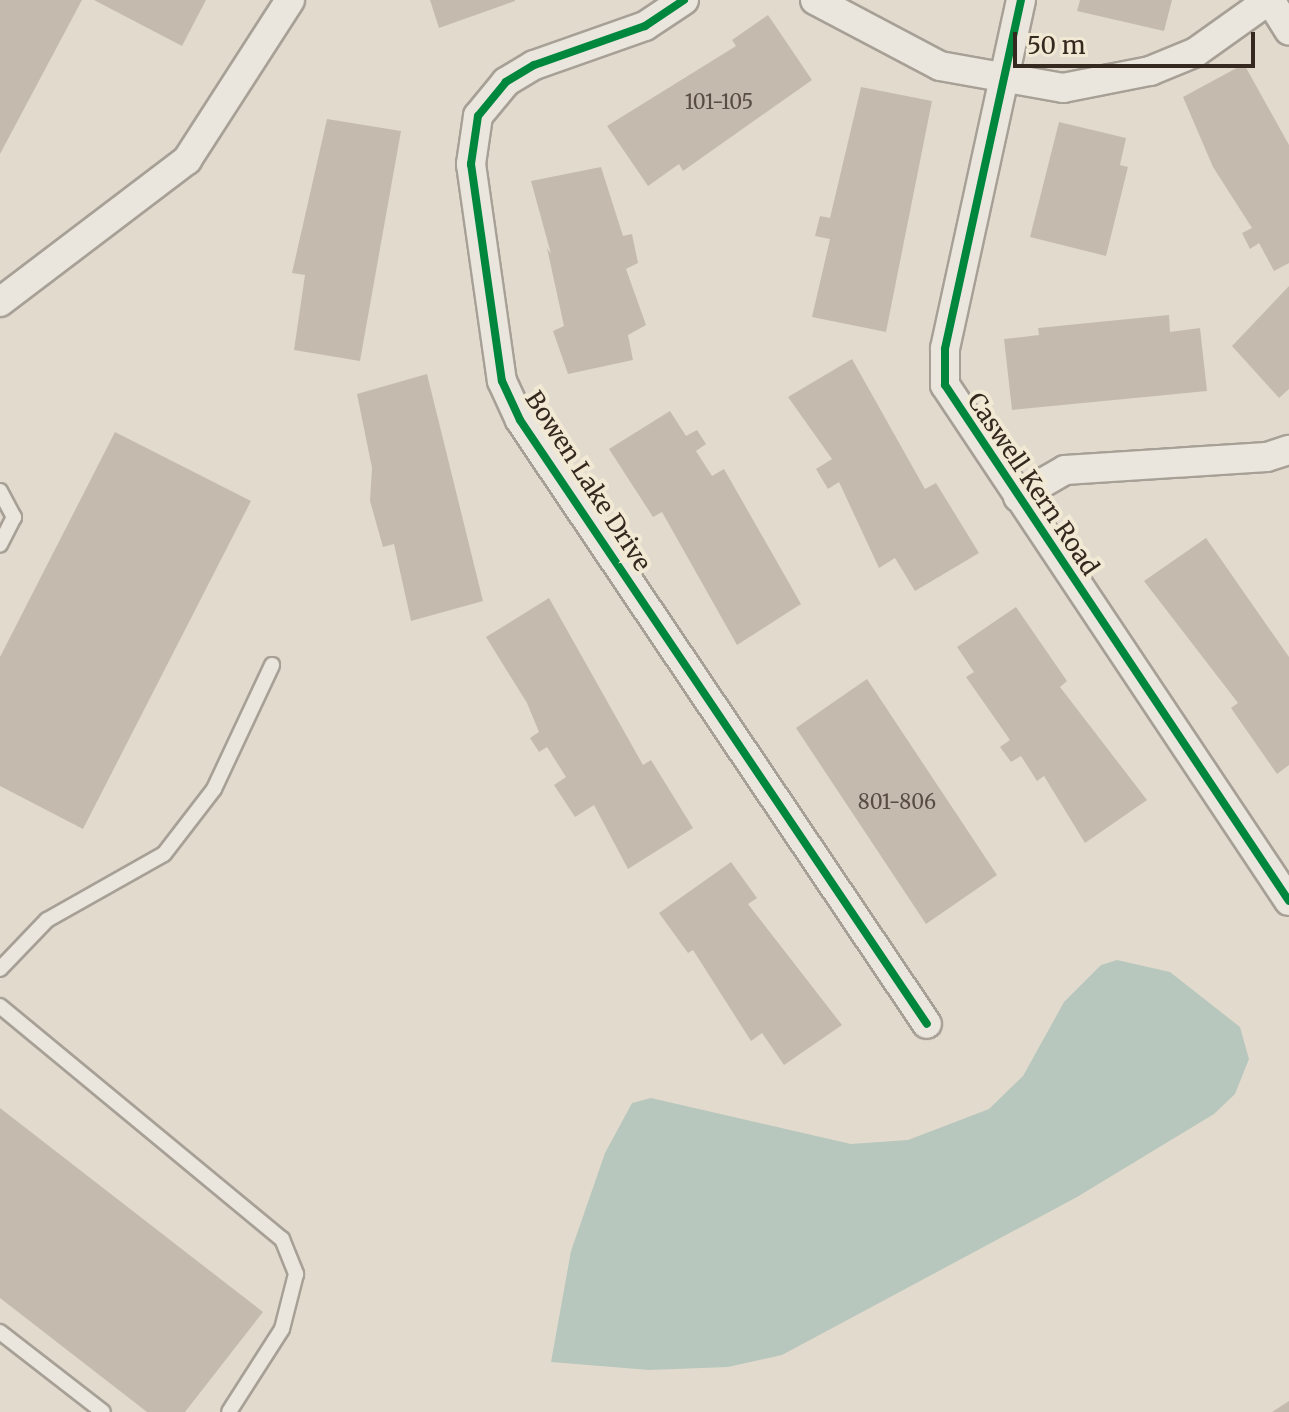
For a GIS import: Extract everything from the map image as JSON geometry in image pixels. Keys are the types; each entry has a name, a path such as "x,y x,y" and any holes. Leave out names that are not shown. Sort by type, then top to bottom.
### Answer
{"street":[{"path":"0,302 187,160 290,0"},
{"name":"Bowen Lake Drive","path":"684,0 645,26 534,65 506,82 478,116 471,164 502,381 520,420 927,1024"},
{"path":"815,0 940,66 1003,82 1063,88 1150,71 1196,52 1270,0 1289,31"},
{"name":"Caswell Kern Road","path":"1021,0 942,368 952,402 1289,901"},
{"path":"1018,497 1065,470 1267,457 1289,450"}],"lane":[{"path":"0,491 14,517 0,545"},
{"path":"0,969 47,920 164,854 214,789 272,665"},
{"path":"0,1006 282,1239 296,1274 282,1329 229,1412"},
{"path":"0,1332 103,1412"}],"shaded area":[{"path":"1117,960 1170,972 1240,1027 1249,1059 1235,1094 1214,1114 1077,1197 782,1355 728,1367 649,1370 551,1362 571,1251 605,1153 632,1103 651,1098 851,1144 908,1140 989,1109 1023,1076 1064,1002 1101,965"}],"building":[{"path":"0,0 82,0 0,154"},
{"path":"94,0 206,0 182,46"},
{"path":"430,0 515,0 515,1 439,28"},
{"path":"1080,0 1172,0 1164,31 1077,11"},
{"path":"768,15 812,80 683,171 679,164 648,186 607,126 736,46 732,40"},
{"path":"1244,64 1289,145 1289,263 1274,271 1259,243 1250,249 1242,233 1252,228 1213,167 1183,97"},
{"path":"861,87 932,101 886,332 812,317 830,239 815,236 820,216 830,218"},
{"path":"327,119 401,131 360,361 294,350 305,275 292,273"},
{"path":"1059,122 1126,138 1120,165 1128,167 1106,256 1030,237"},
{"path":"601,167 623,236 632,234 638,263 626,269 646,325 628,335 633,360 568,374 553,331 564,326 547,248 551,254 531,181"},
{"path":"1289,286 1289,389 1279,398 1232,346"},
{"path":"1169,315 1170,332 1200,328 1207,391 1012,410 1004,339 1039,335 1038,328"},
{"path":"852,359 925,489 936,483 979,553 915,591 895,558 879,568 839,482 828,489 816,469 832,459 788,397"},
{"path":"427,374 483,601 411,621 394,544 383,547 370,501 372,468 357,394"},
{"path":"670,411 686,436 697,430 706,444 696,451 712,476 724,469 801,604 737,645 662,512 653,517 609,449"},
{"path":"115,432 251,501 83,829 0,786 0,657"},
{"path":"1206,538 1289,657 1289,765 1277,774 1231,708 1238,703 1144,581"},
{"path":"549,598 643,765 651,760 693,828 628,869 594,805 575,817 554,785 566,777 547,747 539,752 530,738 539,732 527,703 486,637"},
{"path":"1016,607 1067,681 1060,687 1147,800 1085,843 1044,776 1037,781 1021,756 1011,762 1000,747 1010,740 966,677 974,672 957,647"},
{"path":"867,679 997,875 926,924 796,728"},
{"path":"731,862 757,898 748,904 842,1025 784,1065 762,1033 751,1041 693,950 688,953 659,913"},
{"path":"0,1108 263,1312 185,1412 147,1412 0,1298"},
{"path":"1289,1401 1289,1412 1272,1412"}],"cycle path":[{"path":"684,0 645,26 534,65 506,82 478,116 471,164 502,381 520,420 927,1024"},
{"path":"1021,0 945,349 945,385 1289,901"}]}
